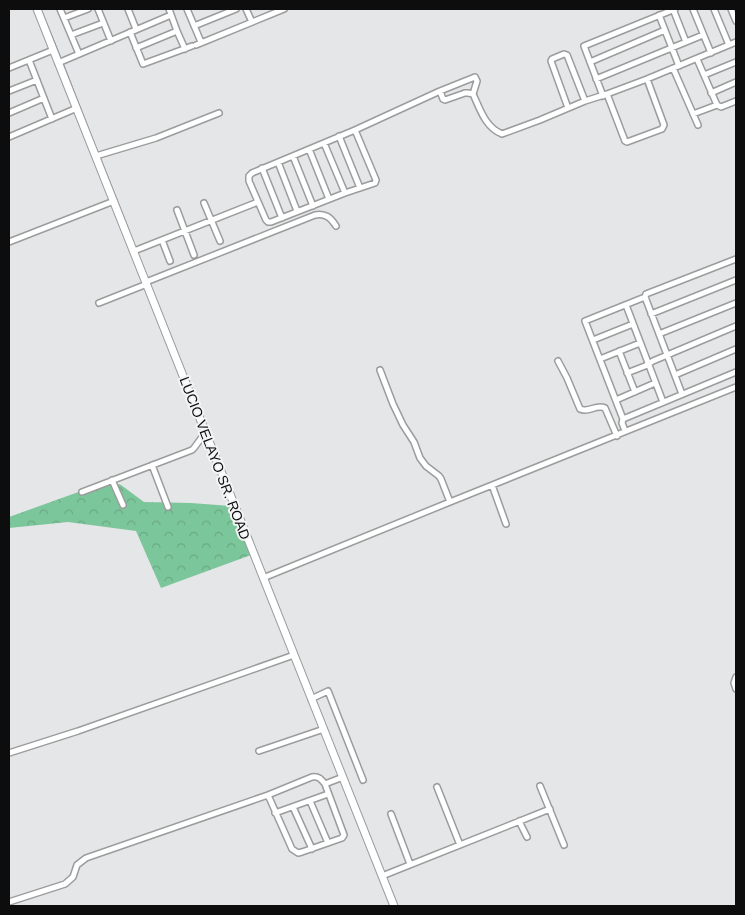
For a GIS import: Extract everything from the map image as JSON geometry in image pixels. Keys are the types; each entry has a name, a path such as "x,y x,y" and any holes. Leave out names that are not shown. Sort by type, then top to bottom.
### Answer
{"main road":[{"name":"LUCIO VELAYO SR. ROAD","path":"37,9 148,282 205,433 394,906"}],"street":[{"path":"60,9 79,54"},
{"path":"64,18 88,9"},
{"path":"98,9 111,41"},
{"path":"136,30 129,10 137,9"},
{"path":"189,9 194,26 196,44"},
{"path":"194,26 236,9"},
{"path":"246,9 252,22"},
{"path":"130,32 143,64 284,9"},
{"path":"646,79 664,126 662,129 627,142 596,79 584,46 674,9 686,42"},
{"path":"693,9 711,53"},
{"path":"714,9 729,45"},
{"path":"731,9 736,21"},
{"path":"58,62 136,30 170,12 185,49"},
{"path":"659,15 698,125"},
{"path":"72,35 103,23"},
{"path":"590,62 665,30"},
{"path":"136,48 177,31"},
{"path":"596,79 703,35"},
{"path":"355,130 376,180 374,184 268,222 249,180 249,176 252,173 474,77 477,80 473,94 484,119 502,134 646,79 736,42"},
{"path":"9,68 53,50"},
{"path":"568,108 551,61 564,54 585,101"},
{"path":"697,58 717,105"},
{"path":"29,60 52,119"},
{"path":"704,75 736,62"},
{"path":"9,91 37,80"},
{"path":"711,93 736,82"},
{"path":"440,91 445,100 468,92 473,94"},
{"path":"9,113 44,98"},
{"path":"693,114 717,105 721,106 736,101"},
{"path":"9,136 77,108"},
{"path":"96,156 156,138 219,113"},
{"path":"339,136 360,188"},
{"path":"324,143 345,193"},
{"path":"309,149 329,199"},
{"path":"293,156 313,206"},
{"path":"278,162 297,212"},
{"path":"262,168 282,218"},
{"path":"9,242 114,201"},
{"path":"135,250 258,202"},
{"path":"204,203 220,241"},
{"path":"177,210 194,255"},
{"path":"100,303 315,214 329,217 336,226"},
{"path":"162,240 170,261"},
{"path":"624,428 623,419 585,321 626,305 644,297 646,294 736,259"},
{"path":"651,314 736,282"},
{"path":"644,297 682,394"},
{"path":"659,334 736,303"},
{"path":"626,305 663,402"},
{"path":"593,340 633,324"},
{"path":"628,373 736,326"},
{"path":"600,359 640,343"},
{"path":"675,375 736,349"},
{"path":"619,351 635,392"},
{"path":"558,361 580,409 586,411 599,406 605,408 617,436"},
{"path":"380,370 393,404 414,442 420,458 441,479 450,502"},
{"path":"623,419 736,372"},
{"path":"616,400 656,383"},
{"path":"263,578 736,388"},
{"path":"82,492 192,450 205,433"},
{"path":"152,465 168,507"},
{"path":"112,480 123,505"},
{"path":"492,485 506,524"},
{"path":"9,753 78,731 294,655"},
{"path":"736,677 734,683 736,689"},
{"path":"311,699 328,691 362,780"},
{"path":"259,750 324,729"},
{"path":"9,902 65,884 73,877 77,864 86,858 268,795 312,777 321,778 325,784 344,835 342,838 328,844 298,853 292,849 268,795"},
{"path":"325,784 342,777"},
{"path":"540,786 564,845"},
{"path":"437,788 460,845"},
{"path":"276,813 328,794"},
{"path":"310,801 328,844"},
{"path":"293,807 312,849"},
{"path":"382,876 550,809"},
{"path":"391,814 410,864"},
{"path":"519,821 527,837"}],"green space":[{"path":"109,481 121,485 144,502 231,506 251,555 161,588 136,531 68,522 9,528 9,517"}],"waterway":[{"path":"41,9 61,58"},
{"path":"63,63 98,153"},
{"path":"100,157 129,230"}]}
